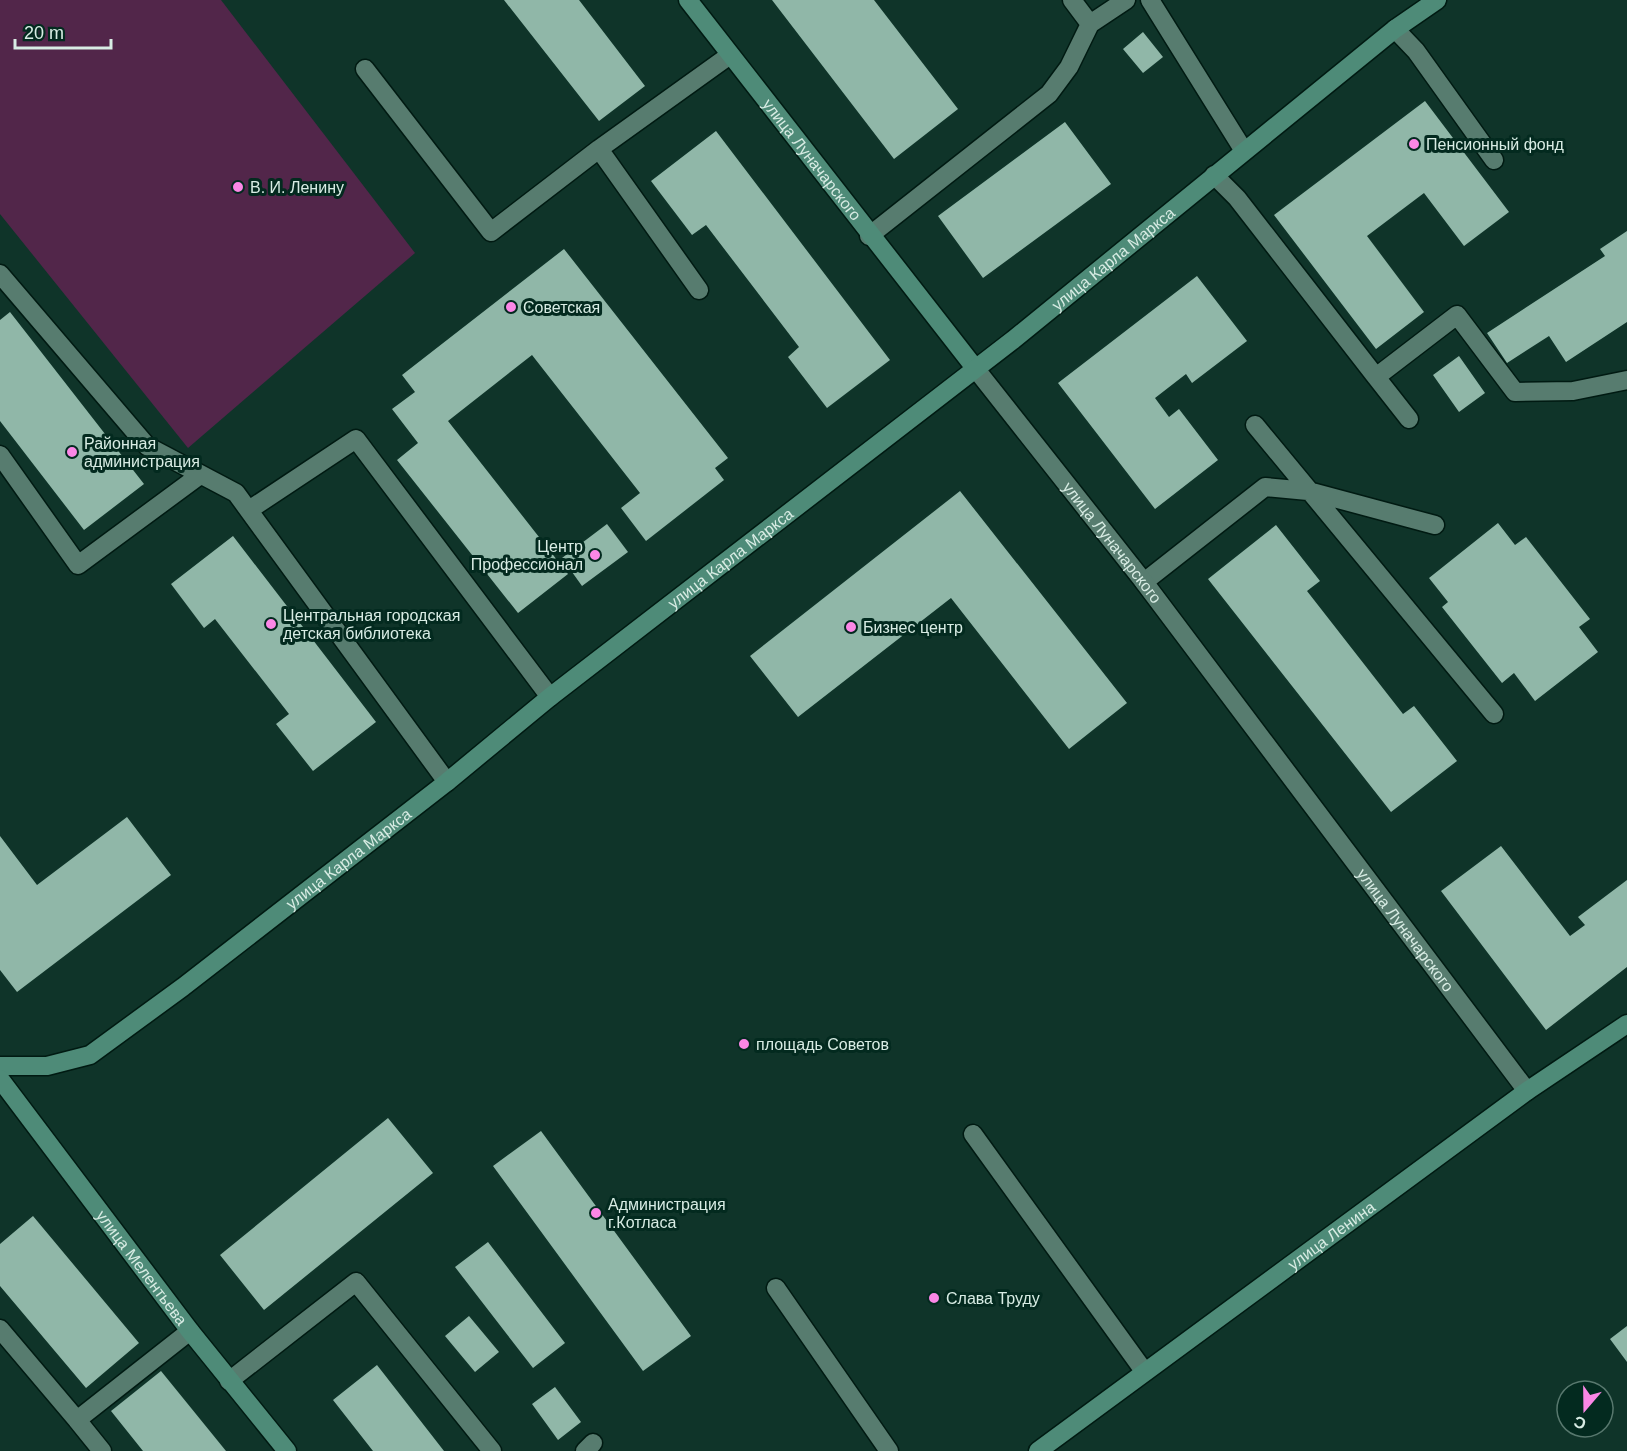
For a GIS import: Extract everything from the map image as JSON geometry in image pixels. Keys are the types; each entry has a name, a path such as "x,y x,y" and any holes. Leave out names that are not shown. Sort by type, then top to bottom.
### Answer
{"street":[{"name":"улица Луначарского","path":"688,0 869,236 1144,582 1527,1091"},
{"path":"1072,0 1090,24"},
{"path":"869,236 1049,94 1069,67 1090,24 1126,0"},
{"path":"1150,0 1244,151"},
{"name":"улица Карла Маркса","path":"0,1066 47,1066 90,1055 183,987 975,368 1395,29 1437,0"},
{"path":"1395,29 1416,51 1494,160"},
{"path":"365,69 491,232 599,149 730,55"},
{"path":"599,149 699,290"},
{"path":"1214,175 1237,198 1409,418"},
{"path":"0,274 147,446 236,493 447,782"},
{"path":"1376,377 1457,315 1515,392 1574,391 1627,380"},
{"path":"1255,425 1494,714"},
{"path":"249,510 356,439 550,698"},
{"path":"0,455 78,565 200,475"},
{"path":"1144,582 1264,488 1308,491 1435,525"},
{"name":"улица Ленина","path":"1038,1451 1527,1091 1627,1024"},
{"name":"улица Мелентьева","path":"0,1079 190,1331 287,1451"},
{"path":"974,1134 1144,1371"},
{"path":"230,1381 356,1282 492,1451"},
{"path":"776,1288 889,1451"},
{"path":"0,1329 102,1451"},
{"path":"77,1420 190,1331"}],"shaded area":[{"path":"0,0 221,0 415,253 188,448 0,214"}],"building":[{"path":"504,0 579,0 645,86 599,121"},
{"path":"772,0 874,0 958,109 894,159"},
{"path":"1143,32 1163,57 1143,73 1123,49"},
{"path":"1425,101 1509,212 1464,246 1424,193 1367,236 1424,312 1376,349 1274,215"},
{"path":"1065,122 1111,184 983,278 938,216"},
{"path":"716,131 890,360 827,408 788,357 799,347 706,225 692,235 651,181"},
{"path":"1627,231 1627,322 1566,362 1549,336 1507,363 1487,333 1605,256 1600,249"},
{"path":"564,249 728,458 715,468 724,480 646,541 621,508 640,493 532,355 448,421 568,574 518,613 397,460 418,443 392,409 415,392 402,375"},
{"path":"1197,276 1247,341 1192,383 1186,374 1155,398 1169,417 1179,409 1218,460 1155,509 1058,383"},
{"name":"Районная администрация","path":"10,312 144,484 84,530 0,421 0,320"},
{"path":"1459,356 1485,393 1459,412 1433,375"},
{"name":"Бизнес центр","path":"960,491 1127,703 1069,749 951,598 798,717 750,656"},
{"path":"1498,523 1515,545 1526,537 1590,619 1579,627 1598,652 1535,701 1514,673 1502,683 1442,607 1448,602 1429,578"},
{"name":"Центр Профессионал","path":"607,524 628,552 582,586 562,558"},
{"path":"1276,525 1320,581 1307,591 1403,714 1414,706 1457,761 1391,812 1208,579"},
{"path":"233,536 376,722 313,771 276,724 289,714 215,619 204,628 171,584"},
{"path":"127,817 171,875 17,992 0,970 0,836 37,885"},
{"path":"1501,846 1570,936 1585,925 1578,917 1627,880 1627,967 1546,1030 1441,891"},
{"path":"388,1118 433,1173 264,1310 220,1255"},
{"path":"541,1131 691,1336 643,1371 493,1166"},
{"path":"33,1216 139,1343 86,1388 0,1286 0,1244"},
{"path":"488,1242 565,1343 533,1368 455,1267"},
{"path":"469,1316 499,1352 475,1372 445,1336"},
{"path":"1627,1326 1627,1362 1610,1339"},
{"path":"377,1365 444,1451 373,1451 333,1400"},
{"path":"161,1371 226,1451 143,1451 111,1411"},
{"path":"555,1387 581,1422 558,1440 532,1404"}],"place":[{"name":"Пенсионный фонд","path":"1414,144"},
{"name":"В. И. Ленину","path":"238,187"},
{"name":"Советская","path":"511,307"},
{"name":"Районная администрация","path":"72,452"},
{"name":"Центр Профессионал","path":"595,555"},
{"name":"Центральная городская детская библиотека","path":"271,624"},
{"name":"Бизнес центр","path":"851,627"},
{"name":"площадь Советов","path":"744,1044"},
{"name":"Администрация г.Котласа","path":"596,1213"},
{"name":"Слава Труду","path":"934,1298"}]}
